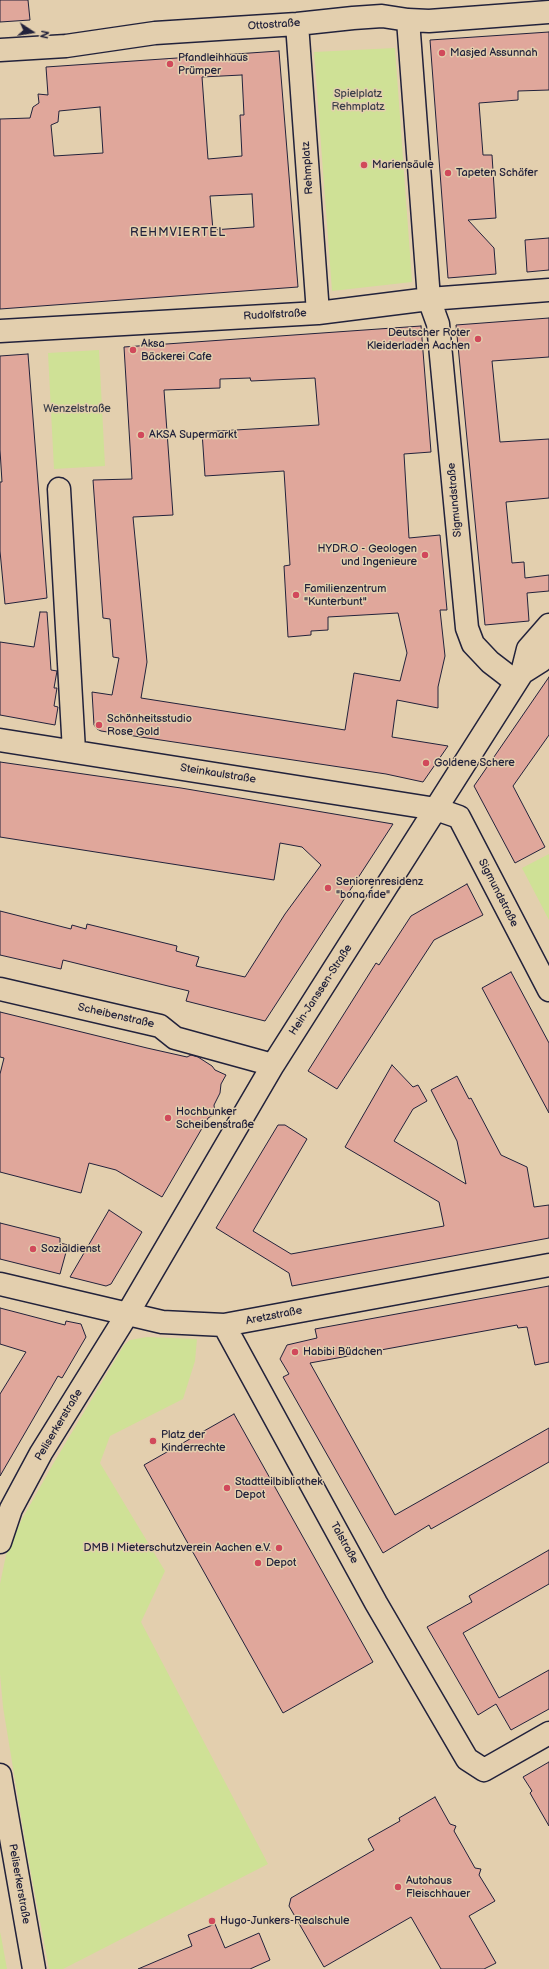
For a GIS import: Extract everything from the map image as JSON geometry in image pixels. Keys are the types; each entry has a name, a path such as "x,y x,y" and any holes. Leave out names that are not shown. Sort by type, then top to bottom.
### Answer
{"street":[{"name":"Ottostraße","path":"0,50 66,46 155,33 297,24 352,9 382,16 408,20 429,21 549,12"},
{"path":"408,20 429,299"},
{"name":"Rehmplatz","path":"297,24 318,312"},
{"name":"Rudolfstraße","path":"0,332 318,312 429,299 549,290"},
{"name":"Sigmundstraße","path":"429,299 438,324 467,628 473,644 490,662 519,677"},
{"path":"59,489 74,751"},
{"name":"Hein-Janssen-Straße","path":"128,1313 273,1065 519,677 528,649 549,626"},
{"name":"Hein-Janssen-Straße","path":"519,677 541,661 549,651"},
{"name":"Steinkaulstraße","path":"0,740 436,809"},
{"name":"Sigmundstraße","path":"436,809 459,817 549,990"},
{"name":"Scheibenstraße","path":"0,989 160,1026 175,1038 273,1065"},
{"name":"Aretzstraße","path":"0,1284 162,1322 224,1325 549,1265"},
{"name":"Peliserkerstraße","path":"0,1542 11,1509 41,1453 128,1313"},
{"name":"Talstraße","path":"224,1325 376,1603 467,1759 484,1770 549,1733"},
{"name":"Peliserkerstraße","path":"0,1775 34,1969"}],"green space":[{"name":"Spielplatz Rehmplatz","path":"395,48 412,282 332,291 314,52"},
{"name":"Wenzelstraße","path":"99,350 105,466 54,469 48,353"},
{"path":"549,854 549,920 522,868"},
{"path":"147,1337 197,1339 195,1361 183,1399 110,1436 100,1463 165,1571 141,1622 268,1864 63,1969 49,1969 26,1847 3,1707 0,1674 0,1584 6,1555 21,1521 53,1464 124,1345 130,1340"},
{"path":"0,1932 1,1936 7,1969 0,1969"}],"building":[{"path":"0,0 28,0 30,20 0,22"},
{"path":"549,32 549,90 518,91 518,100 479,103 483,155 492,155 496,218 468,220 494,248 496,274 448,278 430,40"},
{"path":"279,51 298,287 0,309 0,119 30,118 33,107 39,103 38,94 48,95 46,67","holes":["242,75 244,115 240,115 242,156 208,159 202,77","100,107 103,153 54,156 51,125 58,122 59,111","252,194 254,227 213,230 210,196"]},
{"path":"549,238 549,270 527,272 525,240"},
{"path":"549,318 549,357 492,361 500,442 549,439 549,498 506,502 512,563 524,562 525,578 549,575 549,591 527,593 529,621 485,625 456,325"},
{"path":"421,326 431,452 404,454 409,538 440,535 447,610 440,610 445,656 438,687 438,708 397,700 392,737 448,746 423,782 386,774 101,731 94,725 92,692 112,695 119,658 113,657 110,619 103,618 93,480 132,479 124,347","holes":["250,378 251,381 315,378 319,425 202,432 205,476 284,471 290,565 284,566 288,637 311,635 311,631 328,630 328,617 398,613 407,653 400,681 354,673 345,730 141,698 147,662 133,517 173,515 164,390 220,388 220,379"]},
{"path":"28,354 47,598 5,604 0,551 0,482 2,482 0,450 0,356"},
{"path":"40,612 47,612 51,670 57,671 54,688 57,688 54,706 58,707 55,725 0,715 0,642 34,647"},
{"path":"549,677 549,735 513,786 545,847 515,863 474,786"},
{"path":"0,762 181,788 393,824 265,1021 186,1001 189,991 63,960 61,969 0,955 0,911 71,929 72,925 86,929 87,924 177,946 176,951 199,957 196,966 245,977 285,914 321,865 302,847 280,843 274,880 0,837"},
{"path":"467,884 483,915 434,940 337,1089 308,1071 376,963 379,965 411,916"},
{"path":"511,972 549,1043 549,1113 482,988"},
{"path":"0,1012 147,1048 187,1057 191,1055 198,1057 212,1066 215,1070 226,1075 221,1084 220,1093 214,1105 215,1114 208,1118 162,1197 116,1170 89,1163 81,1193 0,1172 0,1074 4,1058 0,1057"},
{"path":"392,1065 413,1087 418,1085 427,1101 413,1109 394,1141 466,1184 457,1141 431,1090 457,1076 469,1099 471,1098 501,1155 527,1167 534,1207 549,1205 549,1238 292,1286 289,1273 216,1228 278,1125 285,1125 307,1139 253,1231 291,1254 444,1226 439,1202 345,1147"},
{"path":"109,1210 142,1232 111,1284 106,1286 70,1277"},
{"name":"Sozialdienst","path":"0,1223 60,1238 60,1243 68,1245 60,1274 0,1259"},
{"path":"549,1286 549,1362 535,1365 527,1327 518,1328 517,1325 310,1363 395,1515 549,1428 549,1462 431,1529 429,1525 383,1553 283,1377 289,1374 280,1359 287,1345 317,1338 315,1329"},
{"path":"0,1308 65,1325 66,1321 81,1324 86,1337 62,1378 58,1376 0,1476 0,1394 26,1352 0,1344"},
{"name":"Depot","path":"234,1414 373,1662 283,1713 144,1465"},
{"path":"549,1550 549,1584 463,1633 499,1698 549,1670 549,1709 511,1730 496,1704 478,1715 427,1627 472,1602 469,1596"},
{"path":"549,1762 549,1826 530,1793 532,1791 523,1777"},
{"name":"Autohaus Fleischhauer","path":"435,1797 450,1824 456,1826 454,1831 475,1868 481,1869 479,1875 495,1901 469,1916 496,1963 484,1969 441,1969 411,1917 324,1967 289,1906 291,1898 374,1850 368,1839 400,1821 399,1818"},
{"path":"215,1924 225,1948 259,1933 270,1960 250,1969 138,1969 192,1946 188,1935"}],"place":[{"name":"Masjed Assunnah","path":"442,53"},
{"name":"Pfandleihhaus Prümper","path":"170,64"},
{"name":"Mariensäule","path":"364,165"},
{"name":"Tapeten Schäfer","path":"448,173"},
{"name":"Deutscher Roter Kleiderladen Aachen","path":"478,339"},
{"name":"Aksa Bäckerei Cafe","path":"133,350"},
{"name":"AKSA Supermarkt","path":"141,435"},
{"name":"HYDR.O - Geologen und Ingenieure","path":"425,555"},
{"name":"Familienzentrum \"Kunterbunt\"","path":"296,595"},
{"name":"Schönheitsstudio Rose Gold","path":"99,725"},
{"name":"Goldene Schere","path":"426,763"},
{"name":"Seniorenresidenz \"bona fide\"","path":"328,888"},
{"name":"Hochbunker Scheibenstraße","path":"168,1118"},
{"name":"Sozialdienst","path":"33,1249"},
{"name":"Habibi Büdchen","path":"295,1352"},
{"name":"Platz der Kinderrechte","path":"153,1441"},
{"name":"Stadtteilbibliothek Depot","path":"227,1488"},
{"name":"DMB | Mieterschutzverein Aachen e.V.","path":"279,1548"},
{"name":"Depot","path":"258,1563"},
{"name":"Autohaus Fleischhauer","path":"398,1887"},
{"name":"Hugo-Junkers-Realschule","path":"212,1921"}],"district":[{"name":"REHMVIERTEL","path":"178,233"}]}
